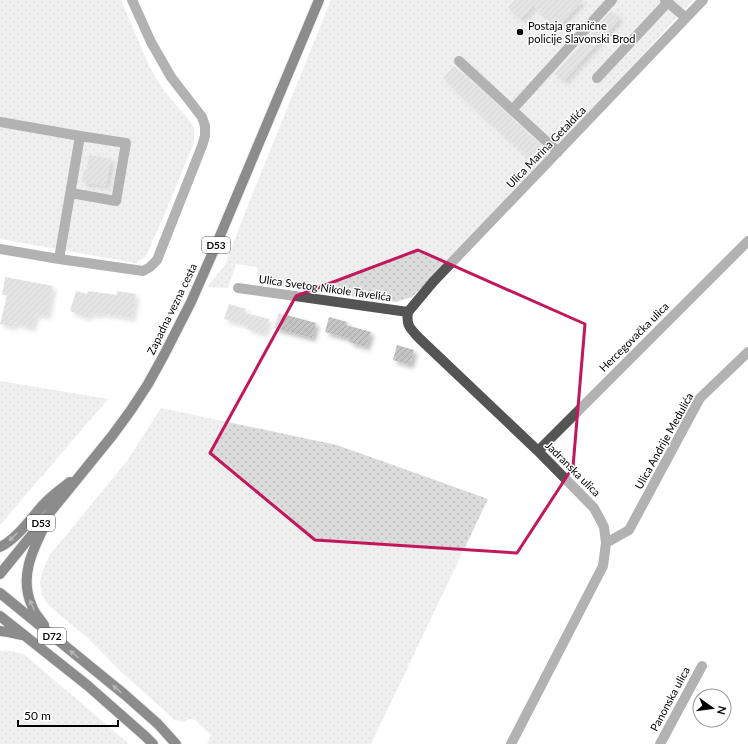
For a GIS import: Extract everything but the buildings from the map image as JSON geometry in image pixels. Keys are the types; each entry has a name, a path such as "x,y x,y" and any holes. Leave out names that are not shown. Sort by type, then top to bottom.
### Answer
{"main road":[{"name":"Zapadna vezna cesta","path":"0,574 112,436 148,384 191,302 319,0"},
{"path":"0,547 13,538 56,493 83,473"},
{"path":"52,511 28,564 26,585 32,607 54,637"},
{"name":"D72","path":"0,593 158,724 176,744"},
{"name":"D72","path":"0,616 87,685 153,744"},
{"path":"0,631 25,636"}],"street":[{"path":"0,250 143,271 150,267 156,260 202,146 205,136 205,126 202,118 171,77 151,42 132,0"},
{"path":"512,110 612,0"},
{"name":"Ulica Marina Getaldića","path":"408,312 433,282 704,0"},
{"path":"597,78 667,1 686,18"},
{"path":"459,61 558,152"},
{"path":"0,122 126,143 116,201 71,193"},
{"path":"59,259 80,136"},
{"name":"Hercegovačka ulica","path":"538,451 748,241"},
{"name":"Ulica Svetog Nikole Tavelića","path":"238,288 408,312"},
{"name":"Jadranska ulica","path":"408,312 407,320 410,328 418,338 538,451 594,508 604,527 606,543 603,566 511,744"},
{"name":"Ulica Andrije Medulića","path":"606,543 629,530 700,398 748,352"},
{"name":"Panonska ulica","path":"660,744 702,666"}],"highlighted area":[{"path":"418,250 585,324 573,467 517,553 315,540 210,453 296,296"}],"shaded area":[{"path":"0,0 121,0 149,66 164,91 194,127 194,142 168,206 145,257 136,263 0,239"},
{"path":"331,0 693,0 497,214 412,297 396,302 266,285 259,280 257,267 236,264 228,288 207,287 225,265"},
{"path":"0,381 108,399 0,525"},
{"path":"161,408 337,445 488,499 371,744 207,744 211,735 196,720 190,719 183,722 175,720 121,672 89,639 48,605 42,595 40,582 49,556 127,461"},
{"path":"0,651 13,651 25,655 129,744 0,744"}],"place":[{"name":"Postaja granične policije Slavonski Brod","path":"520,32"}]}
